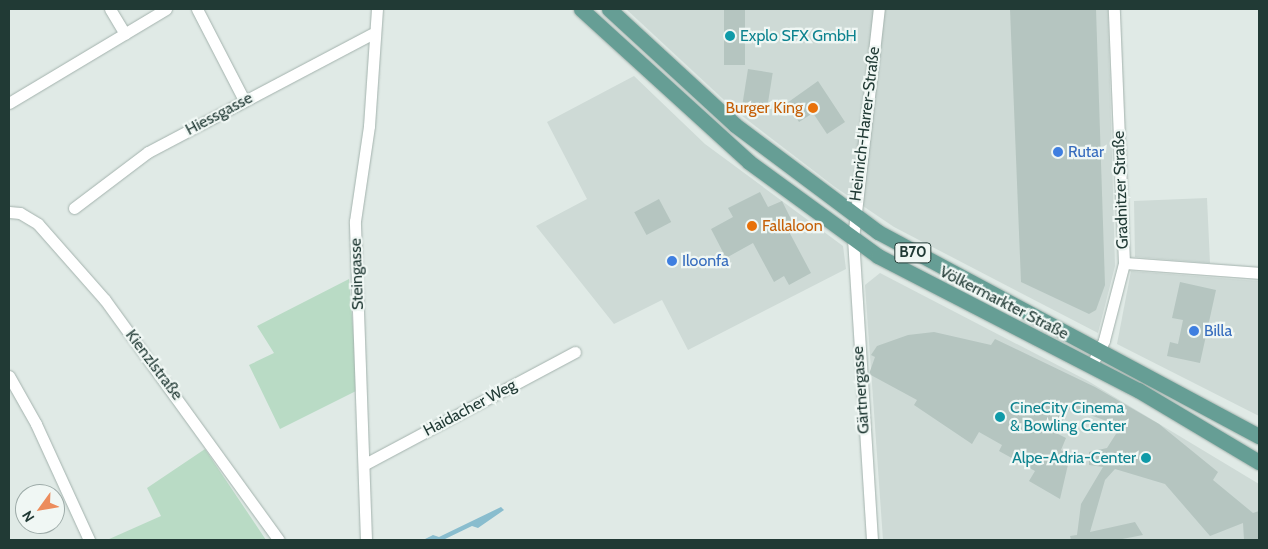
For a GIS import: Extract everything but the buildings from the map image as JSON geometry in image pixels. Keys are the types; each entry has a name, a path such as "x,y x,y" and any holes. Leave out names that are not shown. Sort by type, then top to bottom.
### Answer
{"main road":[{"name":"Völkermarkter Straße","path":"581,9 673,97 721,139 853,239 930,285 1184,415 1259,462"},
{"name":"Völkermarkter Straße","path":"597,24 610,10 735,125 855,217 951,273 1100,348 1259,436"},
{"path":"673,97 686,81"},
{"path":"721,139 735,125"}],"street":[{"path":"110,9 125,34"},
{"path":"9,103 166,9"},
{"path":"197,9 244,100"},
{"name":"Steingasse","path":"366,540 365,464 355,221 369,126 372,34 377,9"},
{"name":"Heinrich-Harrer-Straße","path":"853,239 879,9"},
{"name":"Gradnitzer Straße","path":"1091,366 1100,348 1124,263 1114,9"},
{"name":"Hiessgasse","path":"74,208 126,166 244,100 372,34"},
{"name":"Kienzlstraße","path":"9,212 20,213 38,224 105,300 279,540"},
{"name":"Gärtnergasse","path":"853,239 872,540"},
{"path":"1124,263 1259,273"},
{"name":"Haidacher Weg","path":"365,464 575,352"},
{"path":"9,376 36,424 89,540"}],"shaded area":[{"path":"626,9 1108,9 1115,266 1098,333 894,227 835,187 737,112"},
{"path":"634,76 705,144 843,246 846,269 688,350 662,300 614,324 536,226 587,199 547,122"},
{"path":"1207,198 1210,263 1135,257 1134,201"},
{"path":"1131,271 1259,281 1259,416 1117,344"},
{"path":"880,273 1088,381 1259,484 1259,540 883,540 865,285"}],"green space":[{"path":"349,279 358,390 280,429 249,365 274,353 257,326"},
{"path":"205,449 266,540 107,540 161,516 147,488"}],"water":[{"path":"501,507 504,510 478,528 472,526 443,540 423,540 433,535 439,537"}],"place":[{"name":"Explo SFX GmbH","path":"730,36"},
{"name":"Burger King","path":"813,108"},
{"name":"Rutar","path":"1058,152"},
{"name":"Fallaloon","path":"752,226"},
{"name":"Iloonfa","path":"672,261"},
{"name":"Billa","path":"1194,331"},
{"name":"CineCity Cinema & Bowling Center","path":"1000,417"},
{"name":"Alpe-Adria-Center","path":"1146,458"}]}
